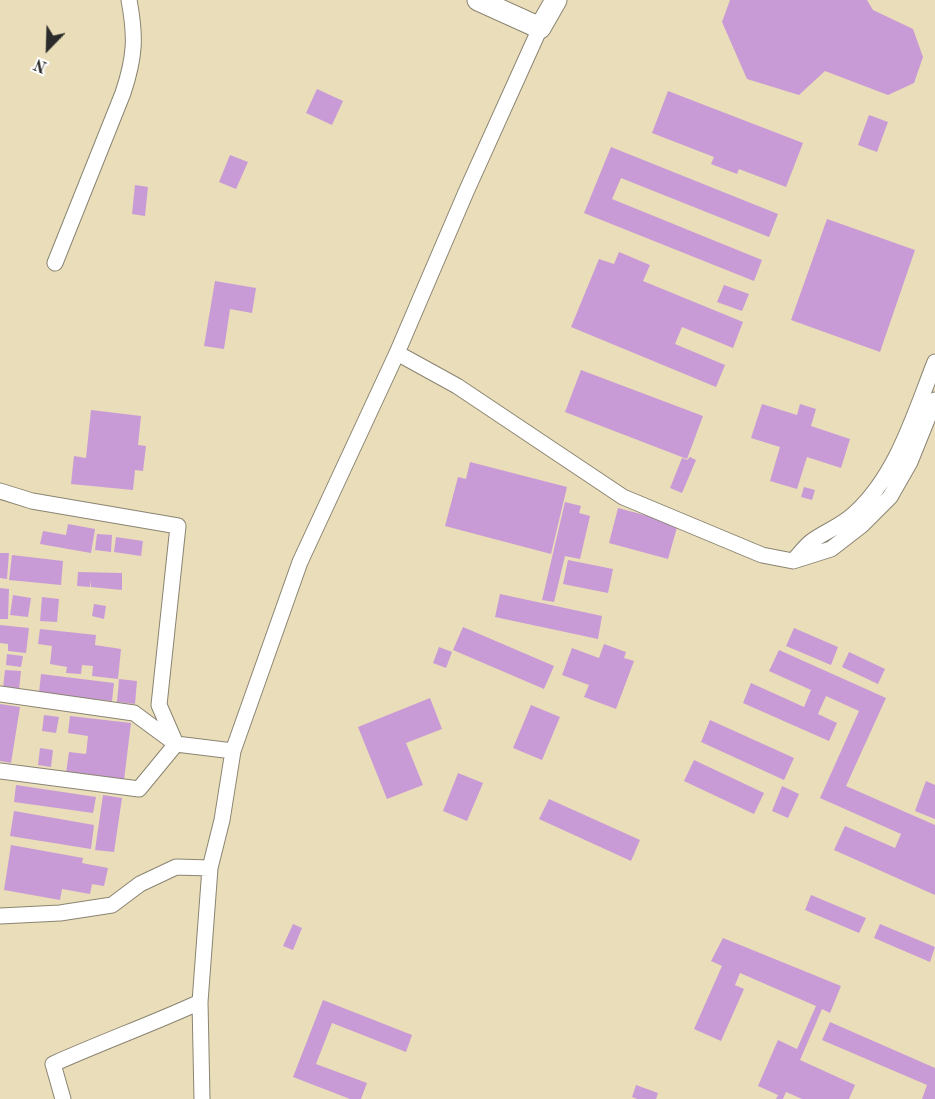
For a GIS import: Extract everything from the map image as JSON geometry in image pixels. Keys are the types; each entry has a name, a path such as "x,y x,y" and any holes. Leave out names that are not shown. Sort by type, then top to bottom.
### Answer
{"main road":[{"path":"478,0 540,28 556,0"}],"street":[{"path":"55,263 132,66 135,31 129,0"},
{"path":"202,1099 200,1002 210,868 222,820 233,751 300,562 397,353 465,192 540,28"},
{"path":"397,353 457,386 623,497 762,555 793,561 831,549 862,525 890,497 910,462 935,400"},
{"path":"793,561 811,542 840,526 854,515 882,484 901,447 935,362"},
{"path":"0,491 32,501 178,526 159,705 176,744"},
{"path":"0,694 134,713 176,744 233,751"},
{"path":"0,771 139,789 176,744"},
{"path":"0,916 60,913 112,905 140,884 176,867 210,868"},
{"path":"63,1099 53,1064 89,1047 160,1021 200,1002"}],"building":[{"path":"730,0 867,0 873,10 913,29 923,57 914,83 888,95 825,71 799,95 747,79 722,22"},
{"path":"317,89 343,101 332,125 306,113"},
{"path":"668,91 803,143 786,187 739,169 737,174 711,164 714,157 652,133"},
{"path":"869,115 888,122 877,152 858,145"},
{"path":"611,147 778,214 769,237 621,178 612,199 762,260 754,281 584,213"},
{"path":"230,155 248,162 236,189 219,182"},
{"path":"135,185 148,187 145,216 132,214"},
{"path":"827,219 915,250 880,352 791,320"},
{"path":"619,252 650,265 643,281 743,322 733,348 682,327 675,344 725,365 716,387 571,327 599,259 614,264"},
{"path":"215,281 256,288 252,313 230,309 224,349 204,346"},
{"path":"724,285 749,294 742,311 717,302"},
{"path":"581,370 703,416 687,459 565,412"},
{"path":"762,404 797,415 800,404 816,409 811,426 850,439 841,468 807,457 797,489 770,481 780,447 751,438"},
{"path":"91,410 141,416 138,445 146,446 143,471 135,470 133,490 71,484 74,456 86,458"},
{"path":"690,457 696,460 682,493 670,488 682,458 687,460"},
{"path":"470,462 567,487 551,554 445,526 458,477 466,479"},
{"path":"804,487 815,490 812,500 801,497"},
{"path":"565,502 581,506 579,513 590,516 580,559 565,556 554,602 542,600"},
{"path":"618,508 678,524 668,559 609,543"},
{"path":"68,524 95,529 91,553 40,544 43,531 66,535"},
{"path":"97,534 112,535 111,552 95,550"},
{"path":"116,537 143,541 141,556 114,552"},
{"path":"0,553 9,553 7,579 0,578"},
{"path":"12,555 63,561 61,585 9,580"},
{"path":"568,560 613,569 608,593 563,584"},
{"path":"78,572 122,573 122,590 91,587 91,580 90,587 77,586"},
{"path":"0,588 9,589 8,619 0,619"},
{"path":"500,594 602,616 598,639 495,617"},
{"path":"13,595 31,598 28,617 10,615"},
{"path":"42,597 59,599 57,622 40,621"},
{"path":"94,604 106,606 104,619 92,616"},
{"path":"0,625 29,628 26,653 8,651 8,644 0,643"},
{"path":"463,627 554,666 544,689 453,650"},
{"path":"794,628 838,647 831,665 786,646"},
{"path":"40,629 96,635 95,645 121,649 118,679 92,676 93,666 82,665 81,674 66,673 67,667 50,664 52,646 38,644"},
{"path":"604,644 626,652 624,658 634,661 616,709 584,697 589,685 562,675 572,648 599,658"},
{"path":"439,647 452,652 446,668 433,663"},
{"path":"779,650 886,698 846,786 935,825 935,895 834,850 845,826 895,848 901,834 820,798 859,711 826,696 818,714 837,723 829,741 743,703 751,683 804,707 811,690 769,671"},
{"path":"849,652 885,669 878,684 842,667"},
{"path":"7,654 23,656 21,667 6,665"},
{"path":"5,670 21,671 19,690 3,688"},
{"path":"41,674 114,683 112,701 39,693"},
{"path":"119,679 137,681 135,704 117,702"},
{"path":"430,698 442,729 406,743 423,785 387,799 358,727"},
{"path":"0,704 20,707 11,763 0,761"},
{"path":"531,705 560,717 542,760 513,748"},
{"path":"44,715 59,717 56,733 42,731"},
{"path":"70,716 131,723 124,780 66,773 69,752 86,754 88,736 68,733"},
{"path":"710,720 794,758 784,780 701,742"},
{"path":"40,748 53,750 51,767 38,765"},
{"path":"694,760 764,793 754,814 684,781"},
{"path":"458,773 483,783 467,821 443,811"},
{"path":"926,781 935,785 935,819 915,811"},
{"path":"16,785 96,797 93,813 14,802"},
{"path":"782,786 799,794 788,818 772,811"},
{"path":"103,795 122,798 114,852 95,850"},
{"path":"549,799 640,840 631,861 539,819"},
{"path":"14,811 94,825 91,849 10,836"},
{"path":"11,845 83,858 82,863 108,868 104,886 92,884 90,894 62,889 60,900 4,890"},
{"path":"811,895 866,918 859,933 805,910"},
{"path":"293,924 302,928 293,950 283,946"},
{"path":"880,924 935,947 930,962 874,938"},
{"path":"723,938 841,986 830,1013 822,1009 800,1060 855,1085 849,1099 802,1099 786,1092 783,1099 776,1099 778,1095 758,1086 778,1040 797,1049 816,1006 740,973 735,985 744,989 721,1041 694,1029 722,966 711,961"},
{"path":"323,1000 412,1035 406,1052 332,1023 316,1064 367,1083 361,1099 350,1099 293,1077"},
{"path":"830,1022 935,1068 935,1099 922,1099 927,1085 822,1040"},
{"path":"636,1085 658,1093 656,1099 632,1097"}]}
